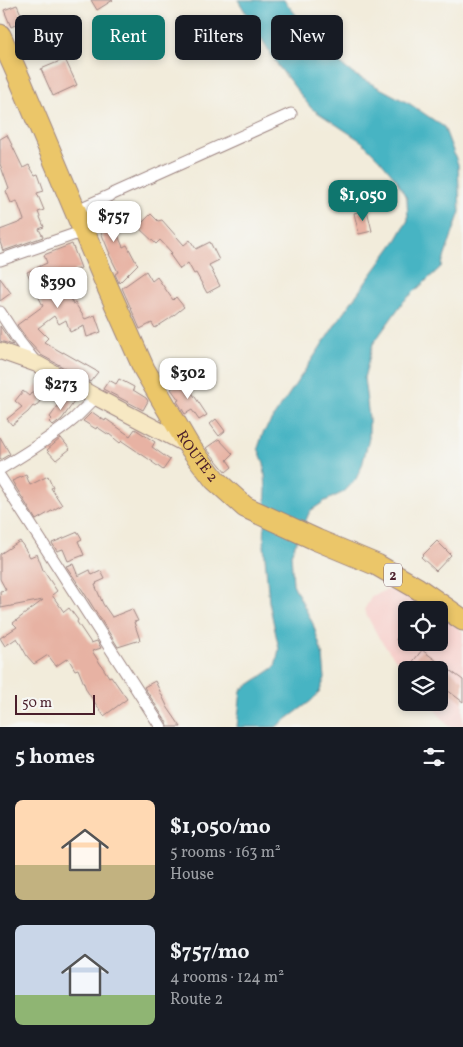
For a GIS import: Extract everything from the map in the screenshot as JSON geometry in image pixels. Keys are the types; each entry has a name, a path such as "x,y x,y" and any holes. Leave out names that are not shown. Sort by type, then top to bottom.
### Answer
{"highway":[{"name":"ROUTE 2","path":"0,35 144,369 189,446 215,480 245,507 377,565 417,588 463,620"}],"street":[{"path":"75,212 291,114"},
{"path":"0,260 84,231"},
{"path":"0,312 37,364"},
{"path":"0,351 37,364 189,446"},
{"path":"0,469 58,432 96,397"},
{"path":"0,478 161,727"}],"shaded area":[{"path":"386,590 415,593 425,601 398,601 398,651 448,651 448,620 463,632 463,727 449,727 436,711 448,711 448,661 398,661 398,663 379,638 364,610 372,596"}],"water":[{"path":"238,0 284,0 296,15 271,15 271,54 261,38 261,15 247,15"},
{"path":"275,60 336,60 353,74 410,104 444,127 458,164 460,212 441,267 403,302 373,344 364,378 369,418 369,438 362,466 356,479 344,492 310,511 291,554 293,584 313,624 323,656 325,678 319,693 276,727 237,727 241,690 275,667 279,649 269,602 264,545 266,489 264,463 258,448 263,433 339,319 397,239 408,220 407,199 396,179 380,160 361,141 311,108"}],"building":[{"path":"91,0 113,0 97,10"},
{"path":"17,5 21,15 15,15 15,25 11,27 4,10"},
{"path":"65,60 77,85 53,96 41,69"},
{"path":"7,135 23,168 29,165 35,175 38,174 44,191 37,193 44,210 38,212 44,227 39,229 43,237 3,251 0,242 0,230 24,220 17,201 11,203 6,191 9,189 0,164 0,139"},
{"path":"102,208 114,209 113,224 123,247 127,245 138,264 119,283 115,274 118,272 96,220 94,221 90,213"},
{"path":"367,210 372,231 359,234 354,213"},
{"path":"151,214 158,221 162,220 184,245 190,240 196,249 210,242 219,260 209,265 220,286 207,293 188,263 180,269 170,255 172,253 160,240 156,244 138,227"},
{"path":"72,244 81,268 74,271 77,279 63,284 73,304 75,303 85,319 95,315 101,332 87,337 84,326 70,332 66,320 59,324 54,316 38,328 48,338 44,342 98,372 90,382 41,355 17,325 43,306 27,272 47,263 44,255"},
{"path":"146,271 152,281 157,277 173,300 176,297 184,307 155,328 152,323 140,329 122,288"},
{"path":"0,278 11,293 0,301"},
{"path":"0,326 13,345 0,341"},
{"path":"119,379 134,387 133,390 146,398 148,401 143,410 103,389 109,380 116,384"},
{"path":"183,379 207,415 199,420 192,410 185,414 177,401 179,400 171,389"},
{"path":"38,384 48,392 35,407 33,406 12,425 7,419 22,407 15,401 23,391 29,396"},
{"path":"67,397 74,402 62,419 53,426 49,422 52,419 50,417"},
{"path":"92,412 105,421 106,419 130,436 135,429 155,442 152,447 170,460 163,470 122,441 120,443 109,434 83,421"},
{"path":"216,419 225,431 219,436 210,424"},
{"path":"0,437 10,454 0,460"},
{"path":"61,438 70,449 56,460 47,450"},
{"path":"219,439 233,454 227,460 232,467 226,472 206,448"},
{"path":"26,475 30,485 48,476 53,487 51,488 62,505 36,520 12,481"},
{"path":"78,532 82,539 78,541 84,555 68,561 63,549 57,551 52,543"},
{"path":"20,541 30,557 37,554 43,570 57,591 52,595 64,612 69,608 91,643 97,641 101,648 92,651 109,677 111,676 127,699 104,716 87,691 78,669 75,670 68,658 56,666 48,655 34,664 17,638 5,646 0,638 17,627 13,623 43,600 1,608 0,591 6,590 0,579 0,554"},
{"path":"437,541 451,555 436,571 421,557"},
{"path":"73,564 78,576 90,570 92,575 101,571 105,579 95,585 103,604 112,617 132,609 138,621 134,622 140,640 118,647 66,566"},
{"path":"421,651 423,651 437,661 413,661"},
{"path":"448,669 463,680 463,702 448,691"},
{"path":"155,681 168,708 181,727 168,727 144,687"}]}
